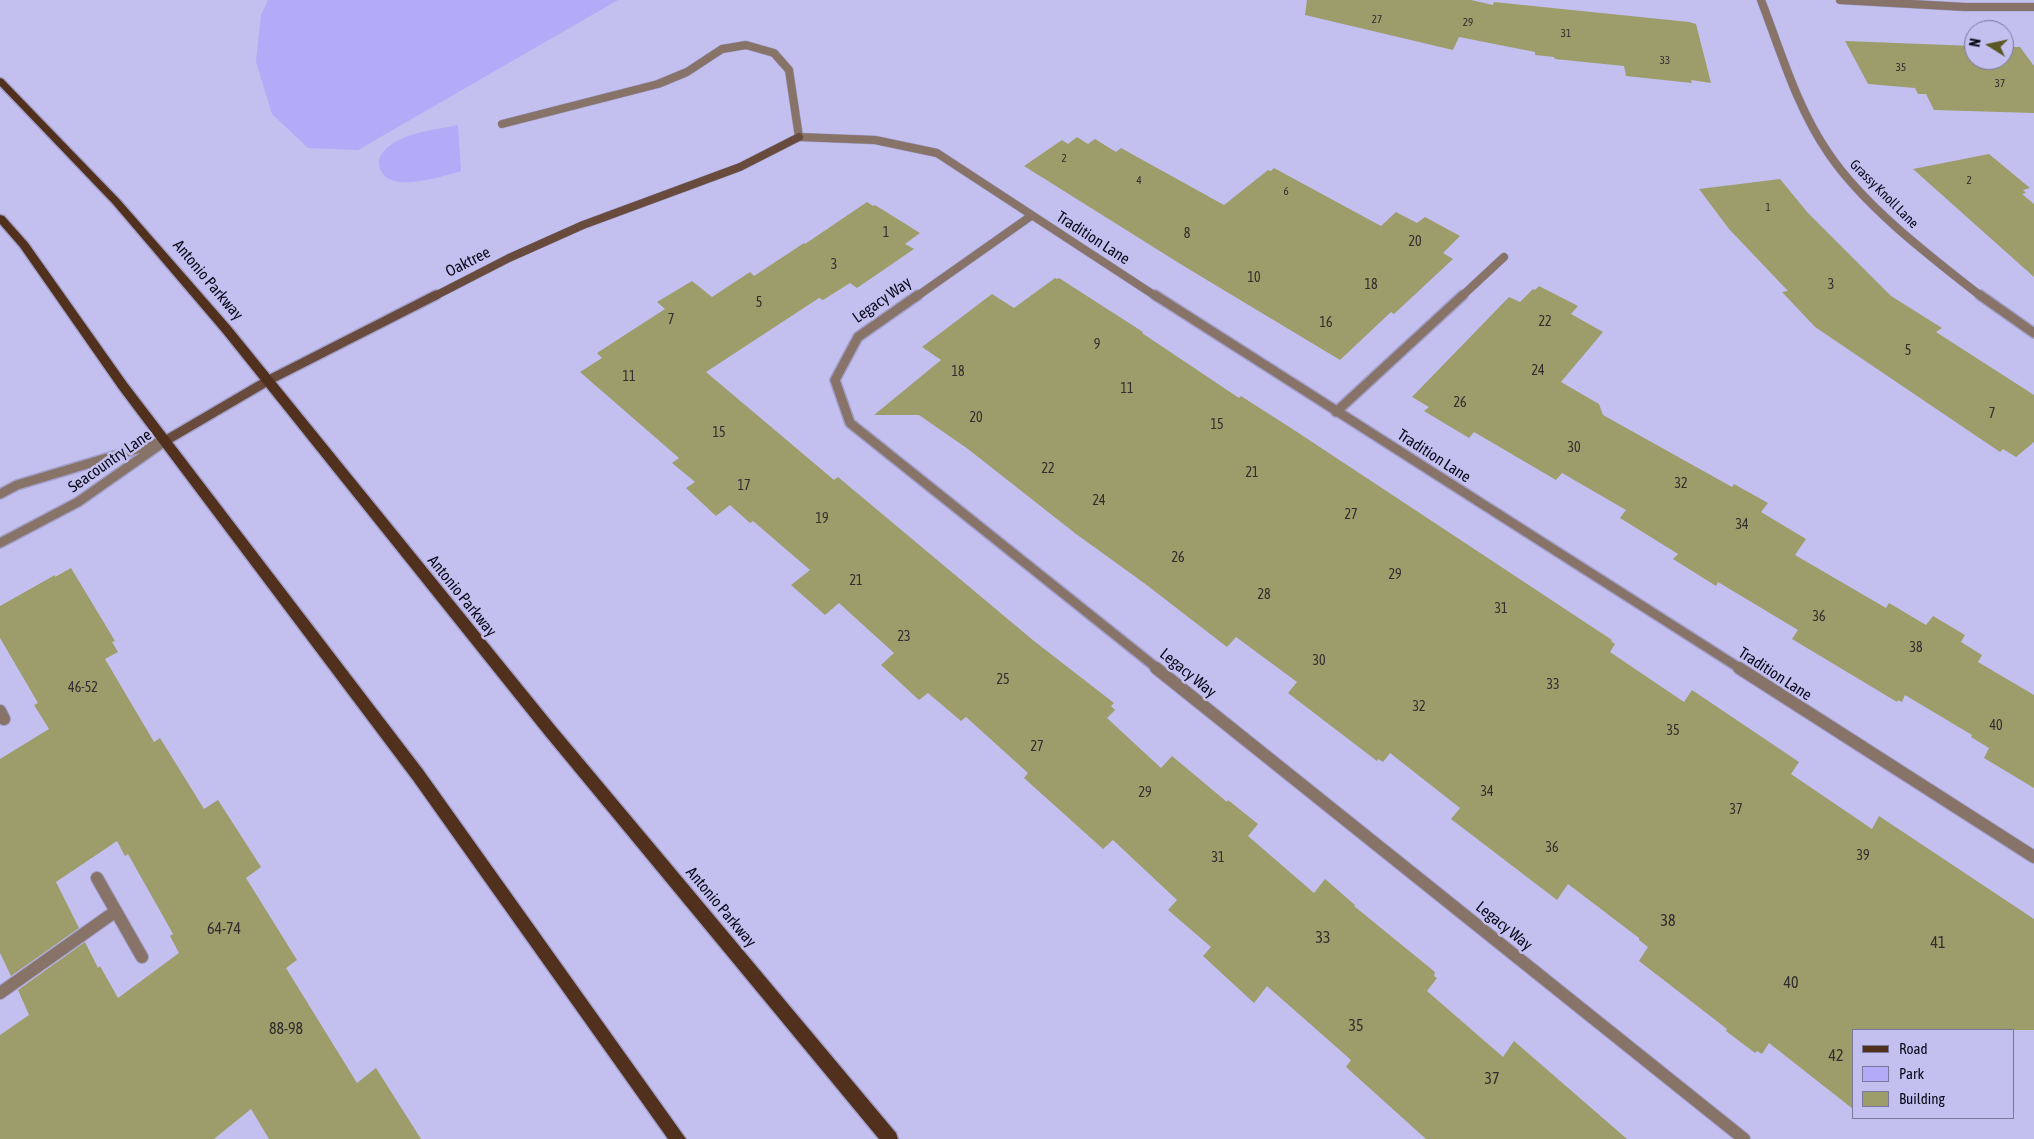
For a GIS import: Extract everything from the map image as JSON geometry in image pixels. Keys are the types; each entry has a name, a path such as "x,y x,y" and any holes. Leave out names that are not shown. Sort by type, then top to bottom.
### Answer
{"main road":[{"name":"Antonio Parkway","path":"0,81 33,113 140,226 269,380 469,632 890,1139"},
{"path":"0,218 24,245 122,386 418,775 678,1139"}],"street":[{"name":"Grassy Knoll Lane","path":"1761,0 1810,122 1829,154 1848,179 1876,208 1942,266 2034,333"},
{"path":"1840,0 1965,7 2034,7"},
{"path":"502,124 658,84 687,72 722,49 746,45 774,53 789,70 799,137"},
{"name":"Oaktree","path":"165,441 269,380 509,258 582,225 740,166 799,137"},
{"name":"Tradition Lane","path":"799,137 875,140 937,153 1031,216 1336,412 2034,857"},
{"name":"Legacy Way","path":"1031,216 858,337 835,380 850,423 1744,1139"},
{"path":"1336,412 1504,257"},
{"name":"Seacountry Lane","path":"0,494 17,485 165,441"},
{"name":"Seacountry Lane","path":"0,543 78,502 165,441"},
{"path":"97,878 142,957"},
{"path":"0,993 116,911"}],"green space":[{"path":"268,0 618,0 358,150 308,148 272,114 256,62 261,15"},
{"path":"458,125 461,171 432,179 409,182 398,182 383,174 379,167 380,157 394,142 429,130"}],"building":[{"path":"1307,0 1471,0 1493,5 1494,2 1689,22 1696,24 1711,83 1691,80 1692,83 1626,76 1624,66 1555,59 1554,57 1535,55 1535,52 1459,37 1453,50 1305,15"},
{"path":"1845,41 1964,46 1964,70 2014,70 2014,47 2020,47 2034,66 2034,113 1934,110 1926,94 1918,94 1915,88 1868,84"},
{"path":"1077,137 1088,144 1095,139 1116,152 1121,148 1224,205 1268,170 1271,171 1274,168 1381,226 1396,212 1417,223 1425,217 1460,236 1443,253 1453,259 1394,314 1391,312 1340,360 1182,265 1024,166 1062,140 1068,144"},
{"path":"1989,154 2030,188 2023,190 2026,193 2022,194 2034,204 2034,277 1913,169"},
{"path":"1780,179 1808,213 1891,296 1942,328 1936,332 2034,395 2034,442 2016,457 2003,449 2000,452 1815,327 1782,292 1788,291 1729,229 1699,189"},
{"path":"867,202 920,233 905,244 914,249 857,288 850,283 823,300 819,298 706,372 834,480 838,477 1034,641 1114,703 1111,706 1115,710 1107,718 1161,768 1172,756 1227,802 1228,800 1258,824 1248,836 1314,893 1325,879 1354,906 1435,972 1434,976 1437,978 1427,991 1503,1057 1514,1041 1627,1139 1426,1139 1346,1067 1351,1060 1267,986 1254,1003 1203,956 1211,947 1168,910 1177,900 1113,840 1103,849 1024,778 1028,773 966,717 961,721 928,693 919,700 881,665 894,653 839,603 825,615 791,585 810,570 753,521 750,523 730,505 716,516 686,488 695,482 672,463 679,458 580,372 602,358 597,353 665,309 657,302 692,281 712,297 750,272 754,276"},
{"path":"1055,278 1059,278 1143,332 1239,398 1241,396 1294,430 1612,640 1615,644 1610,652 1684,702 1692,690 1799,762 1791,774 1872,829 1879,816 2034,919 2034,1030 1852,1029 1852,1108 1769,1043 1762,1054 1757,1051 1755,1053 1639,961 1648,947 1639,938 1568,884 1557,900 1451,819 1460,808 1390,753 1383,762 1378,759 1377,761 1288,693 1297,682 1236,637 1227,647 1144,583 1076,534 968,449 919,415 874,415 941,360 922,347 992,294 1014,308"},
{"path":"1539,286 1578,306 1571,314 1603,332 1561,382 1599,404 1603,415 1732,487 1734,484 1768,503 1761,512 1806,539 1795,555 1886,608 1889,603 1926,625 1933,616 1965,635 1961,642 1982,655 1978,662 2034,695 2034,788 1984,758 1989,748 1971,737 1972,735 1905,695 1902,702 1898,700 1897,702 1792,639 1798,630 1718,582 1716,586 1673,559 1678,554 1620,518 1626,510 1562,473 1556,480 1474,432 1469,438 1424,411 1429,407 1412,397 1509,297 1520,302 1533,289 1535,290"},
{"path":"71,568 115,641 112,642 118,652 105,659 154,742 160,738 204,809 218,800 261,867 246,878 297,960 286,968 357,1083 376,1068 421,1139 269,1139 251,1109 214,1139 0,1139 0,1035 29,1015 18,990 85,942 98,968 100,966 118,998 179,953 170,936 173,934 128,854 125,856 117,841 56,882 79,928 11,976 0,953 0,759 49,729 34,705 38,703 0,638 0,606"}]}
